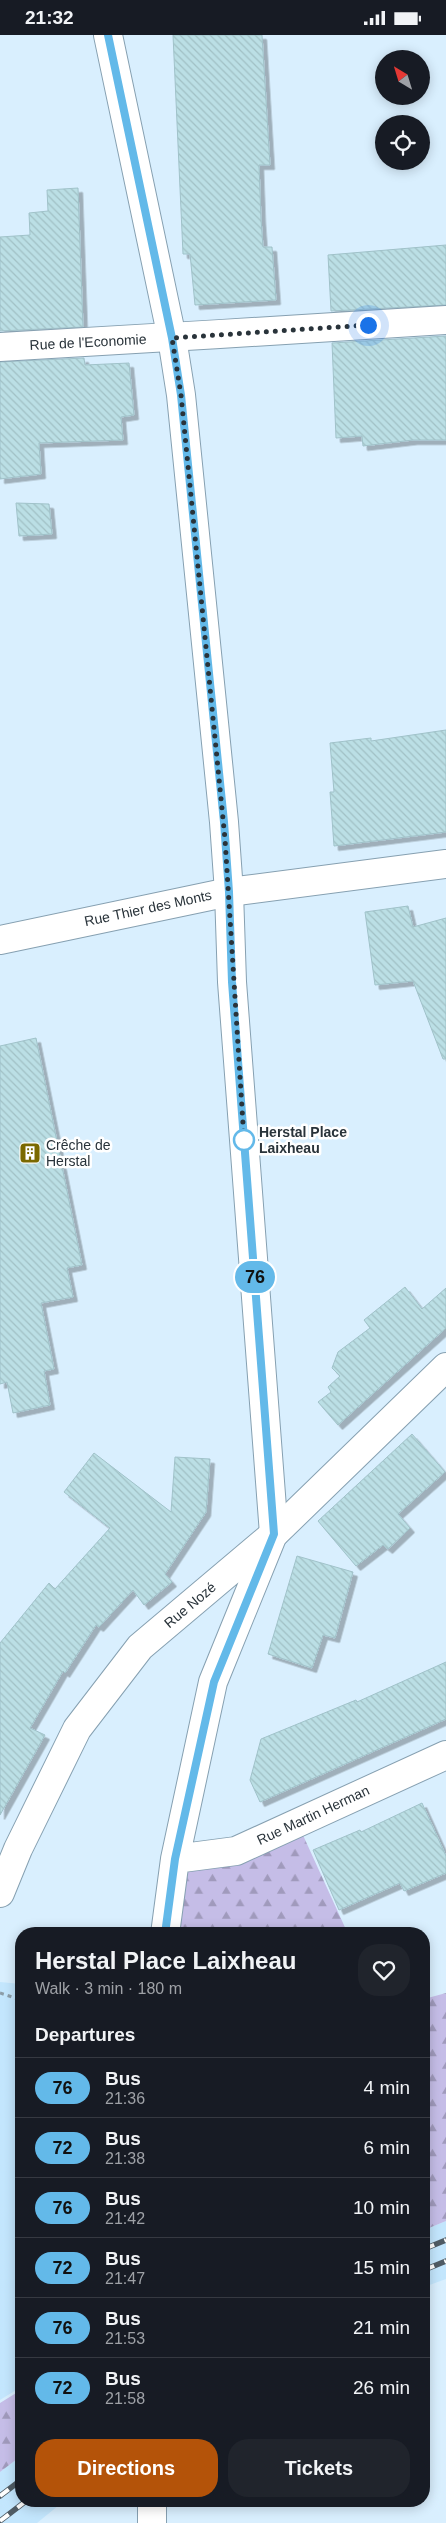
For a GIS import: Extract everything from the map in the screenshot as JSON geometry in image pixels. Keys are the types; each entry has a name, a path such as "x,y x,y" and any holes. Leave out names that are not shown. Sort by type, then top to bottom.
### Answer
{"street":[{"path":"108,35 172,338 181,395 229,892 232,982 274,1534 214,1682 175,1859 166,1927"},
{"name":"Rue de l'Economie","path":"0,347 446,320"},
{"name":"Rue Thier des Monts","path":"0,940 229,892 446,864"},
{"name":"Rue Nozé","path":"0,1893 18,1849 77,1729 140,1647 274,1534 446,1367"},
{"name":"Rue Martin Herman","path":"175,1859 236,1851 446,1755"},
{"path":"152,2507 152,2523"}],"path":[{"path":"0,1993 15,1998"}],"shaded area":[{"path":"0,1982 15,1983 15,2391 0,2400"},
{"path":"446,2221 446,2279 430,2285 430,2228"},
{"path":"15,2461 15,2507 57,2507 37,2523 0,2523 0,2472"}],"green space":[{"path":"297,1822 345,1927 153,1927 175,1859"},
{"path":"446,1993 446,2221 430,2228 430,1997"},
{"path":"15,2394 15,2461 0,2472 0,2403"}],"building":[{"path":"173,35 262,35 270,165 259,165 261,219 263,247 272,247 276,300 195,305 190,254 183,254"},
{"path":"78,188 83,327 0,331 0,237 30,235 29,213 48,211 47,190"},
{"path":"446,245 446,305 331,311 328,255"},
{"path":"446,336 446,440 413,440 363,446 362,436 336,438 332,343"},
{"path":"84,358 85,365 129,363 134,415 121,417 123,440 39,443 41,474 0,479 0,362"},
{"path":"16,503 49,504 52,534 19,536"},
{"path":"446,730 446,832 334,846 330,792 334,792 330,743 371,738 371,741"},
{"path":"408,906 413,927 446,918 446,1059 443,1059 413,981 375,985 365,912"},
{"name":"Crêche de Herstal","path":"36,1038 82,1265 67,1268 73,1297 41,1303 54,1369 44,1371 50,1405 13,1413 7,1382 0,1384 0,1046"},
{"path":"405,1287 422,1309 446,1288 446,1328 338,1425 318,1402 331,1392 328,1387 340,1376 332,1368 338,1352 370,1328 364,1320"},
{"path":"412,1434 445,1472 398,1514 410,1528 388,1549 383,1545 356,1566 318,1521"},
{"path":"94,1453 171,1512 175,1457 210,1459 206,1512 165,1574 172,1582 144,1605 133,1590 99,1627 96,1625 65,1673 63,1671 30,1728 45,1735 0,1815 0,1643 49,1583 55,1589 110,1528 64,1492"},
{"path":"297,1556 353,1572 335,1638 323,1635 312,1668 268,1654"},
{"path":"446,1662 446,1719 260,1802 250,1780 261,1739 356,1700 357,1702"},
{"path":"422,1803 446,1856 446,1873 404,1891 400,1883 339,1910 313,1850 360,1830 361,1832"}],"railway":[{"path":"430,2247 446,2240"},
{"path":"430,2268 446,2261"},
{"path":"0,2496 15,2485"},
{"path":"0,2521 18,2507"}],"bus line":[{"name":"76","path":"108,35 172,338 181,395 222,802 229,892 232,982 274,1534 214,1682 175,1859 166,1927"}],"place":[{"name":"Herstal Place Laixheau","path":"244,1140"},
{"name":"Crêche de Herstal","path":"30,1153"}],"route":[{"path":"244,1140 232,982 224,822 181,395 172,338 368,325"}]}
